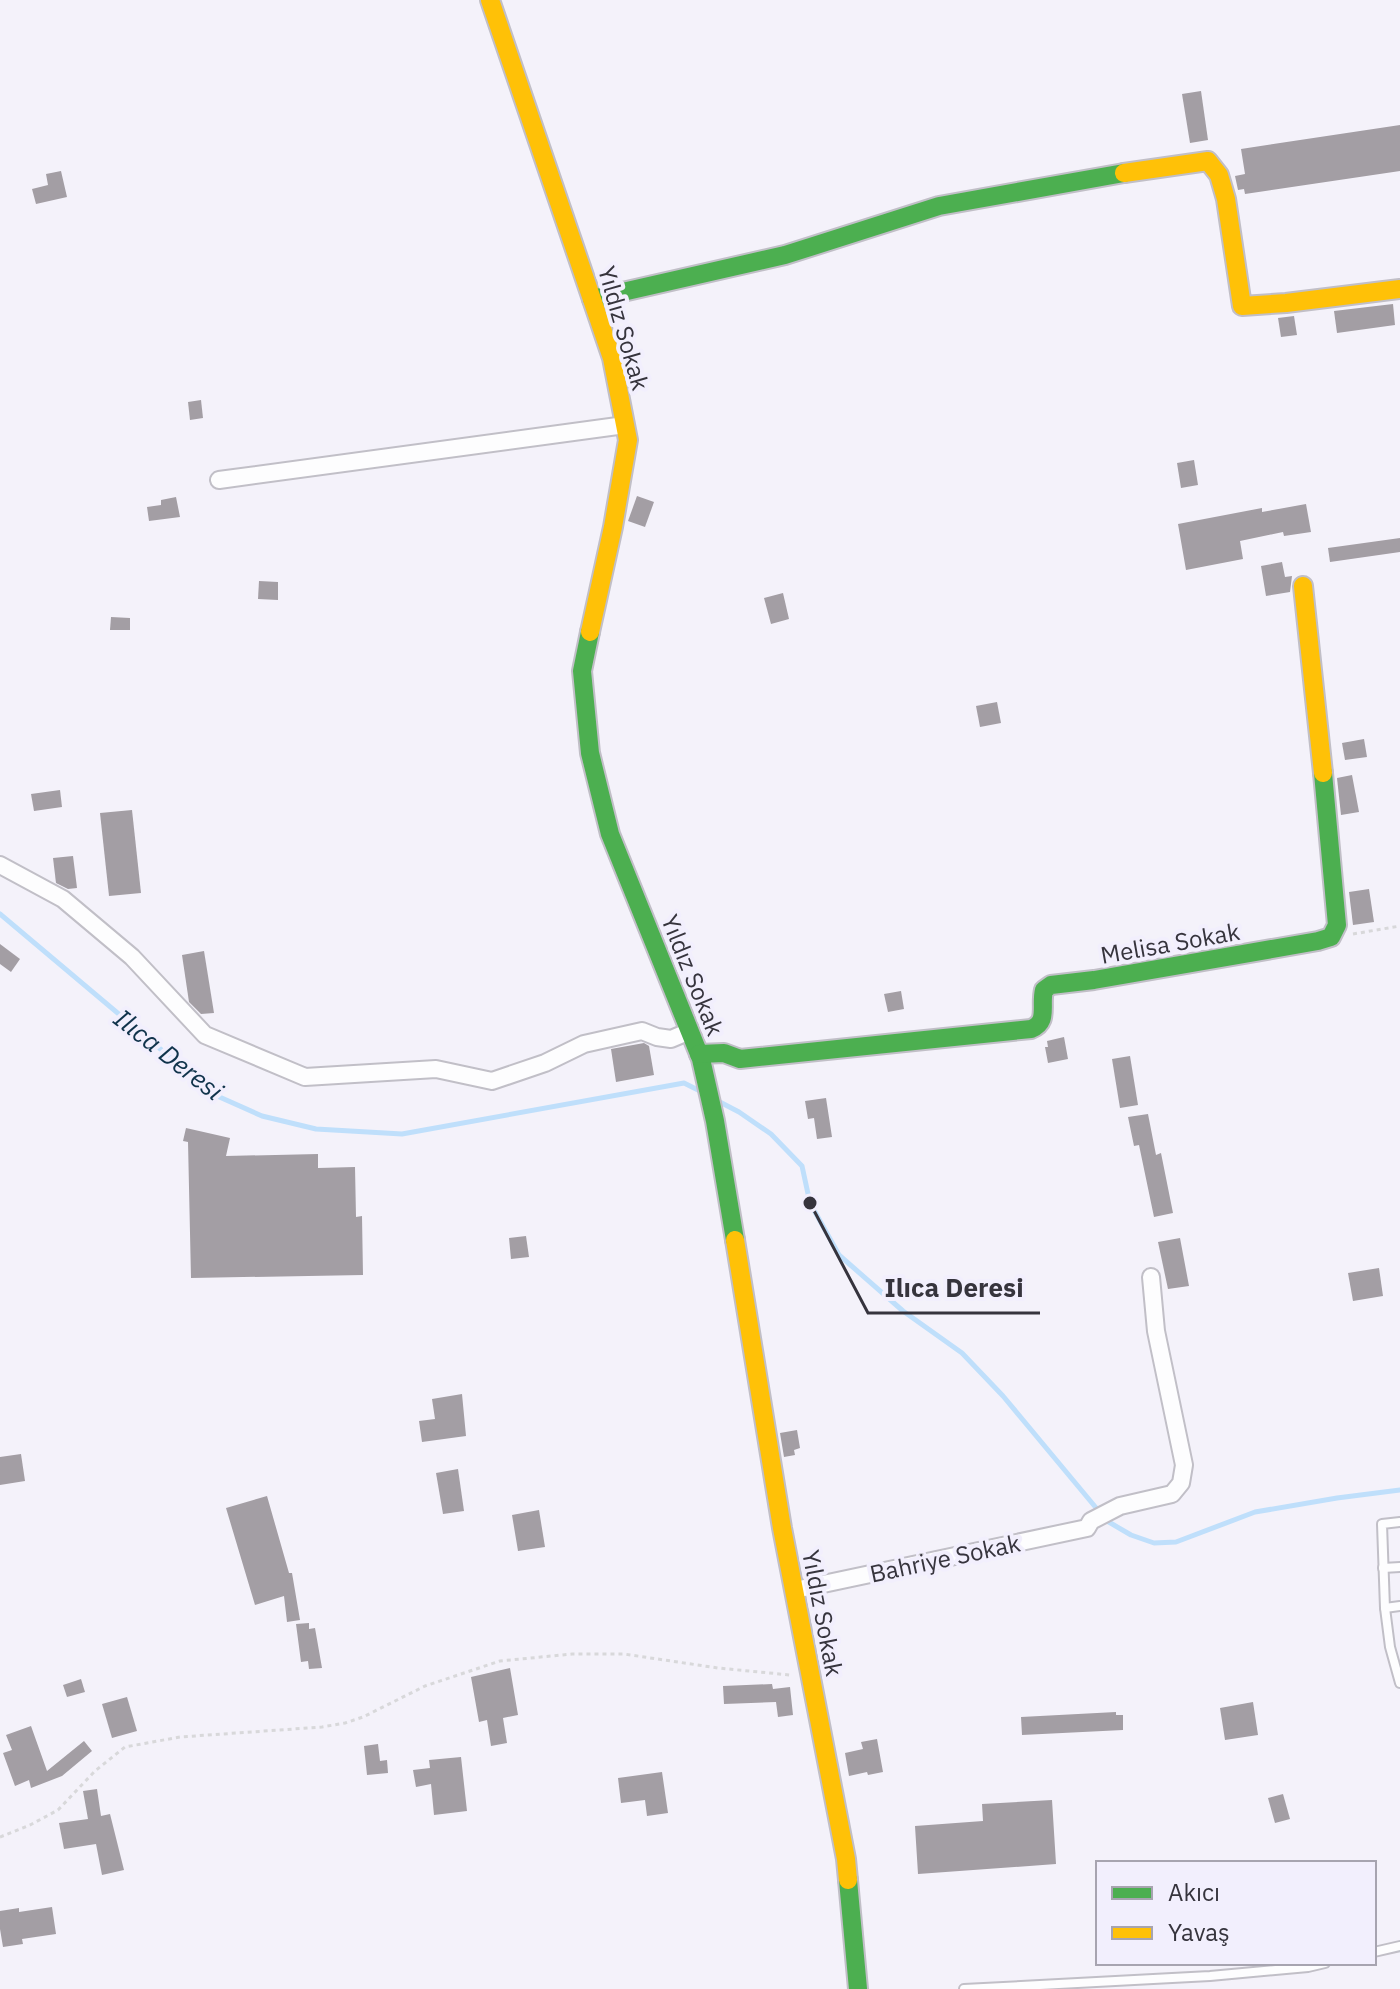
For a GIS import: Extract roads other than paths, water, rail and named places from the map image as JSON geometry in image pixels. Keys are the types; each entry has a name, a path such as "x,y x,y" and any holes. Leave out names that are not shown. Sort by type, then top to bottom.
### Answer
{"street":[{"name":"Yıldız Sokak","path":"490,0 612,358 628,440 582,671 590,753 610,834 700,1056 715,1121 782,1528 846,1859 858,1989"},
{"path":"592,299 785,255 939,206 1163,166 1208,161 1219,175 1226,199 1242,306 1400,289"},
{"path":"219,480 625,425"},
{"name":"Melisa Sokak","path":"700,1056 724,1053 740,1059 1031,1029 1043,1020 1042,998 1044,990 1051,985 1331,937 1337,925 1335,891 1303,586"},
{"path":"0,865 63,899 132,957 205,1035 305,1077 436,1069 492,1081 545,1063 584,1044 642,1031 671,1039 690,1031"},
{"name":"Bahriye Sokak","path":"795,1590 1087,1528 1091,1521 1120,1506 1172,1494 1181,1483 1184,1465 1156,1331 1151,1277"}],"lane":[{"path":"1400,1522 1382,1524 1385,1608 1400,1683"},
{"path":"1383,1568 1400,1567"},
{"path":"1385,1608 1400,1606"},
{"path":"1376,1952 1400,1946"},
{"path":"964,1989 1210,1976 1316,1965"}],"waterway":[{"name":"Ilıca Deresi","path":"0,914 215,1095 262,1116 316,1129 402,1134 684,1083 700,1091"},
{"name":"Ilıca Deresi","path":"716,1100 771,1134 802,1166 810,1203 839,1255 903,1311 962,1353 1003,1396 1107,1521 1131,1535 1154,1543 1176,1542 1255,1512 1400,1490"}],"place":[{"name":"Ilıca Deresi","path":"810,1203"}]}
